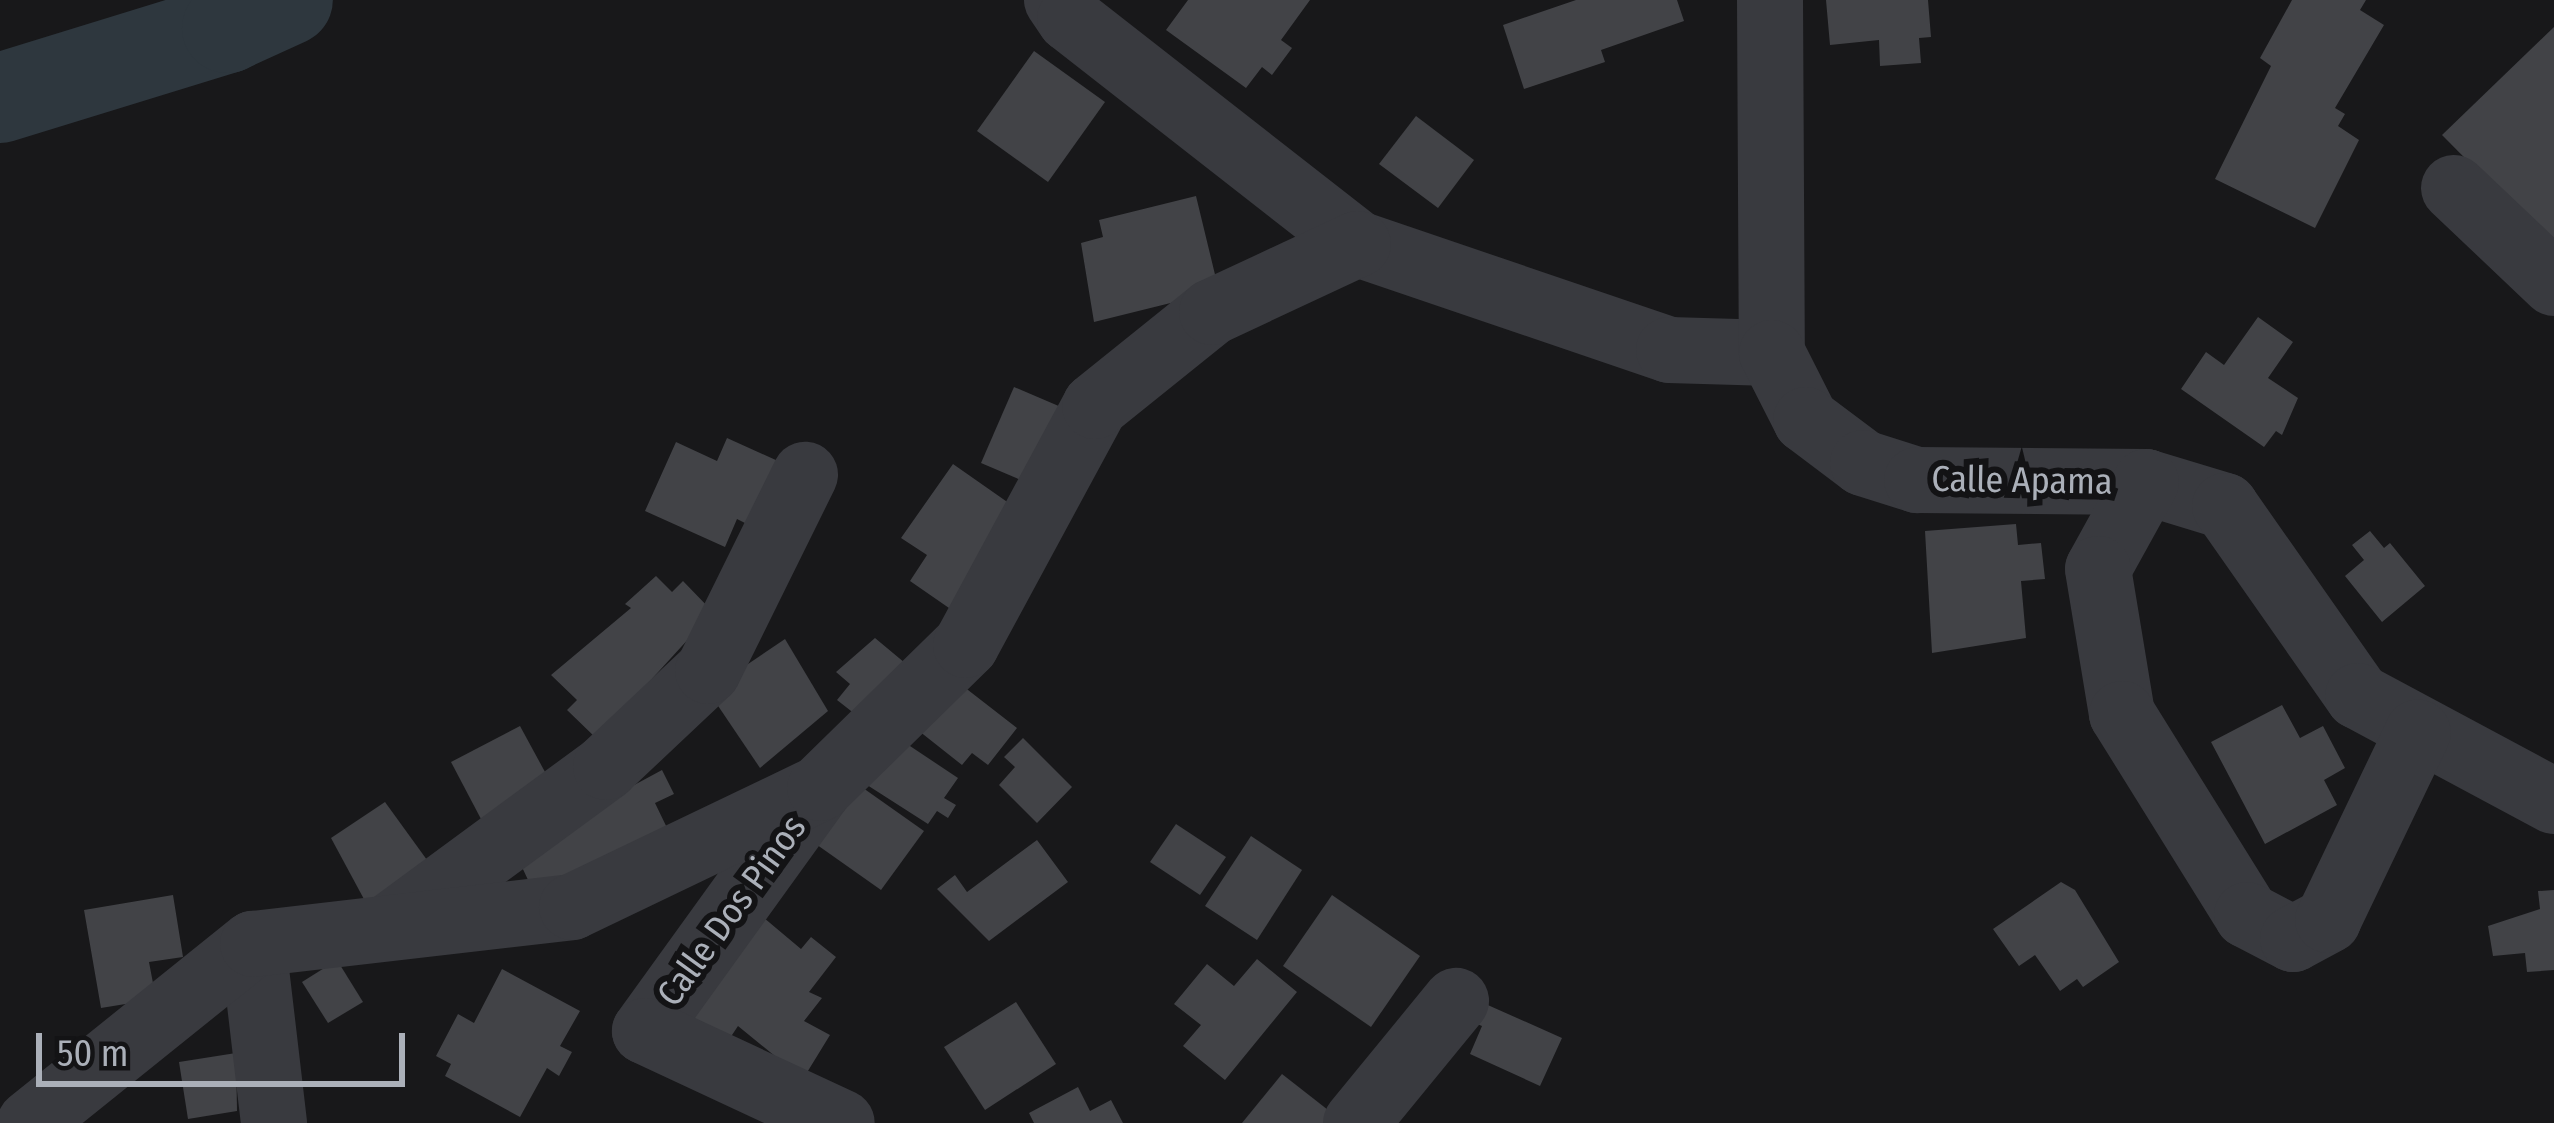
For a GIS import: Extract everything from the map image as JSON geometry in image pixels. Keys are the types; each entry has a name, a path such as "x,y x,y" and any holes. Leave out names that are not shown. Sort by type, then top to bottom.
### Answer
{"street":[{"path":"1057,0 1070,19 1358,244 1669,350 1772,353"},
{"name":"Calle Apama","path":"1770,0 1772,353 1806,420 1863,463 1917,480 2146,482 2225,506 2358,696 2554,802"},
{"path":"2454,188 2554,283"},
{"path":"30,1123 253,944 394,922 572,907 820,788 966,645 1095,406 1212,312 1358,244"},
{"path":"394,922 606,767 708,671 806,475"},
{"path":"2146,482 2098,569 2122,714 2247,915 2293,939 2328,920 2418,732"},
{"name":"Calle Dos Pinos","path":"820,788 645,1031 842,1123"},
{"path":"253,944 274,1123"},
{"path":"1356,1123 1456,1001"}],"building":[{"path":"1188,0 1310,0 1281,40 1292,48 1272,75 1262,67 1246,88 1166,30"},
{"path":"1576,0 1677,0 1684,21 1601,50 1605,62 1524,89 1503,25"},
{"path":"1826,0 1928,0 1931,37 1919,38 1921,63 1880,66 1879,40 1830,45"},
{"path":"2292,0 2366,0 2360,10 2384,25 2335,108 2345,114 2338,126 2359,140 2315,228 2215,179 2271,66 2260,58"},
{"path":"2554,27 2554,248 2442,135"},
{"path":"1034,51 1105,102 1048,182 977,131"},
{"path":"1416,116 1474,160 1438,208 1379,164"},
{"path":"1196,196 1219,291 1094,322 1081,243 1103,237 1099,220"},
{"path":"2258,317 2293,342 2268,378 2298,398 2282,435 2276,431 2264,447 2181,389 2206,352 2224,365"},
{"path":"1014,387 1068,410 1035,486 981,463"},
{"path":"727,438 778,461 749,525 737,519 725,547 645,511 676,442 717,461"},
{"path":"953,464 1023,513 949,608 910,581 927,555 901,538"},
{"path":"2016,524 2018,545 2041,543 2045,579 2021,581 2026,638 1932,653 1925,531"},
{"path":"2370,531 2384,548 2390,543 2425,586 2382,622 2345,576 2364,560 2352,545"},
{"path":"656,576 672,592 683,581 713,612 597,739 567,710 577,700 551,675 631,608 625,604"},
{"path":"875,638 905,663 860,718 837,700 850,684 836,672"},
{"path":"785,639 828,711 760,768 708,691"},
{"path":"950,676 1017,728 988,765 972,753 962,765 919,731"},
{"path":"2282,705 2300,738 2323,726 2345,768 2324,780 2337,805 2265,844 2211,742"},
{"path":"520,726 551,783 481,819 451,762"},
{"path":"895,736 958,778 944,798 956,805 948,818 937,811 928,824 864,783"},
{"path":"1023,738 1072,787 1037,823 999,785 1015,767 1004,757"},
{"path":"662,770 674,794 655,803 670,834 536,897 514,850"},
{"path":"856,783 924,831 881,890 813,842"},
{"path":"385,802 435,871 372,914 331,838"},
{"path":"1176,824 1226,857 1200,895 1150,862"},
{"path":"1251,836 1302,870 1257,940 1205,906"},
{"path":"1037,840 1068,882 989,941 937,889 955,875 967,892"},
{"path":"2061,882 2075,890 2119,962 2083,987 2077,979 2060,991 2035,955 2019,966 1993,929"},
{"path":"2554,890 2554,970 2527,972 2525,953 2493,956 2488,926 2540,909 2538,891"},
{"path":"173,895 183,957 149,962 156,999 101,1008 84,910"},
{"path":"1332,895 1420,956 1371,1027 1283,966"},
{"path":"758,913 801,949 811,937 836,957 809,992 822,998 804,1021 830,1035 803,1079 738,1026 728,1041 685,1019"},
{"path":"1257,959 1297,992 1225,1080 1183,1046 1201,1025 1174,1004 1207,964 1234,986"},
{"path":"337,960 363,1002 328,1023 302,982"},
{"path":"502,969 580,1011 560,1046 572,1052 559,1076 547,1068 520,1117 445,1076 451,1064 436,1056 458,1014 474,1023"},
{"path":"1472,998 1562,1038 1540,1086 1470,1054 1482,1026 1463,1018"},
{"path":"1016,1002 1056,1064 985,1110 944,1047"},
{"path":"236,1053 237,1111 188,1119 179,1062"},
{"path":"1282,1074 1337,1117 1332,1123 1242,1123"},
{"path":"1078,1087 1090,1111 1111,1100 1123,1123 1034,1123 1029,1113"}],"waterway":[{"path":"0,98 227,28 288,0"}]}
